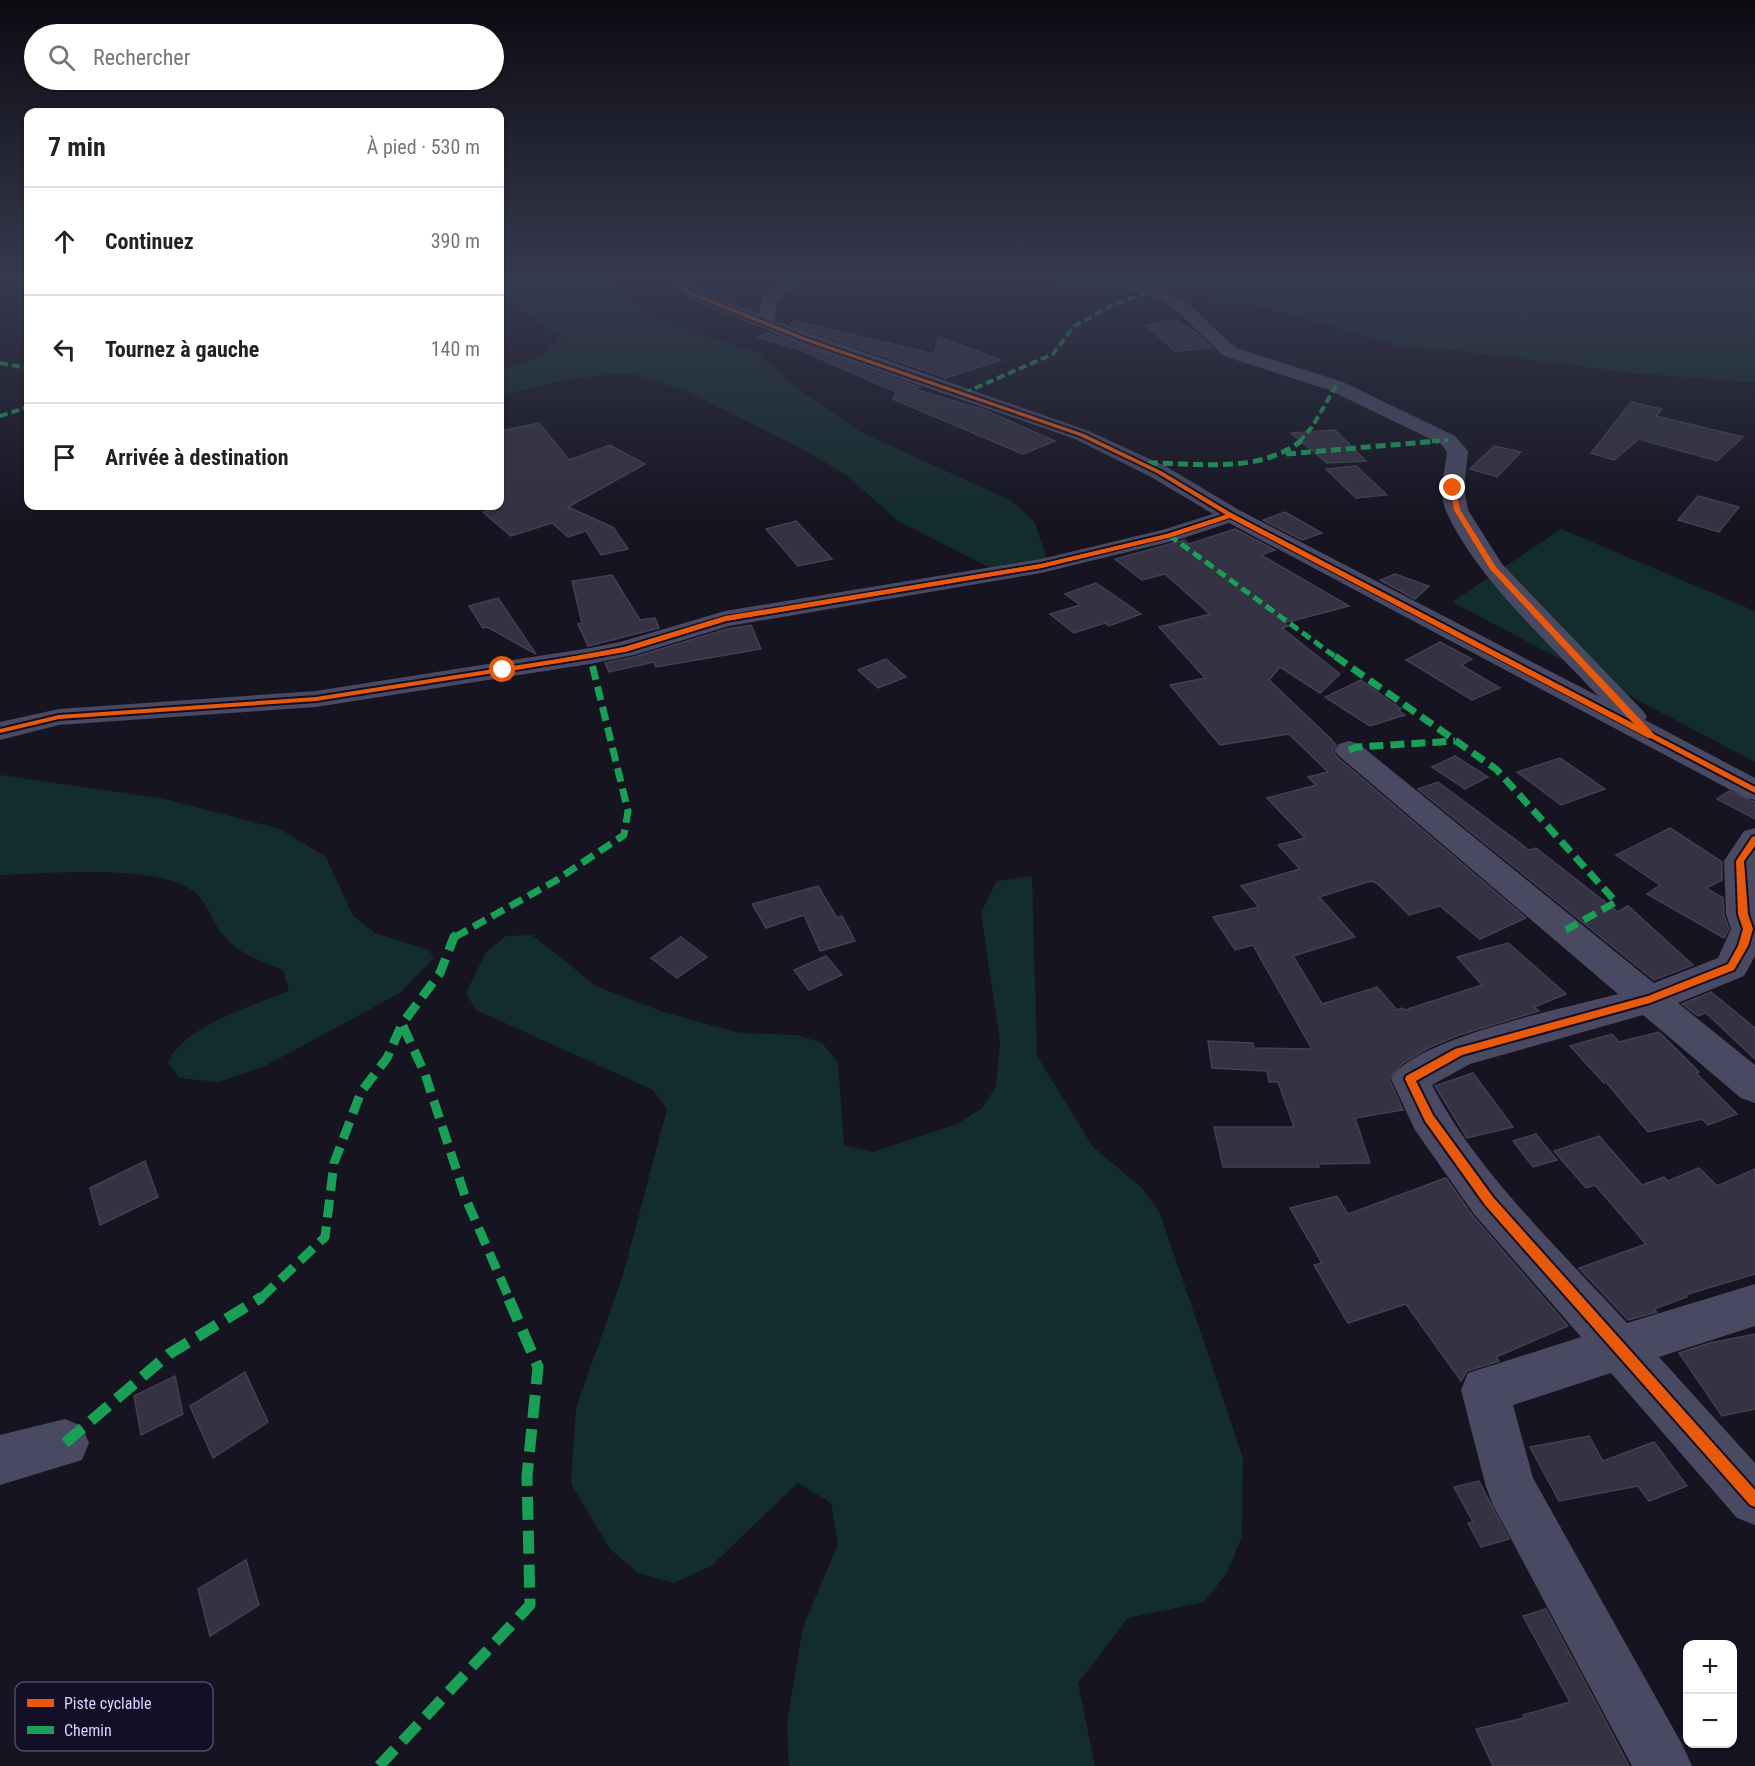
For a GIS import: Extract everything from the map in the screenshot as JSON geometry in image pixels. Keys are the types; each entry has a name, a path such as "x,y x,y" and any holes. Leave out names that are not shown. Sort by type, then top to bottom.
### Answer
{"street":[{"path":"857,357 1082,435 1159,472 1231,515 1755,790"},
{"path":"1247,357 1336,386 1448,440 1458,451 1453,488 1457,510 1493,568 1651,736"},
{"path":"0,731 59,717 316,699 590,656 625,649 725,619 1041,566 1169,535 1231,515"},
{"path":"1349,750 1755,1087"},
{"path":"1755,839 1740,861 1743,914 1752,932 1731,968 1650,999 1459,1052 1410,1079 1429,1118 1490,1201 1621,1346 1755,1500"},
{"path":"1663,1766 1511,1487 1485,1390 1755,1305"},
{"path":"0,1460 65,1443"}],"green space":[{"path":"537,357 764,357 793,385 860,432 1012,501 1034,521 1047,559 994,570 898,521 845,474 793,444 690,393 637,375 611,374 562,381 504,394 504,369"},
{"path":"1510,357 1755,357 1755,383 1633,373"},
{"path":"1561,529 1755,611 1755,762 1452,602"},
{"path":"0,775 165,799 280,829 326,857 353,916 375,933 429,950 434,958 400,993 265,1066 219,1082 179,1078 168,1062 177,1049 189,1037 221,1018 289,991 283,970 249,956 234,946 221,933 201,898 180,884 158,877 103,872 0,875"},
{"path":"1032,876 1037,1056 1093,1147 1142,1188 1160,1213 1243,1458 1242,1536 1227,1573 1204,1602 1128,1618 1078,1683 1095,1766 789,1766 787,1723 803,1627 838,1544 831,1503 798,1483 711,1566 674,1583 638,1573 610,1549 571,1484 576,1408 623,1275 667,1109 653,1090 476,1010 466,993 486,952 506,936 532,935 596,986 663,1012 740,1033 797,1035 822,1043 838,1062 844,1145 873,1152 957,1124 982,1108 996,1087 1000,1041 981,913 997,881"}],"building":[{"path":"817,357 836,357 919,387 914,389 985,410 1055,441 1023,454 893,399 896,392"},
{"path":"887,357 994,357 1001,360 946,378"},
{"path":"1631,402 1662,409 1656,416 1743,437 1717,461 1639,439 1614,460 1591,453"},
{"path":"539,423 569,460 610,445 645,464 568,507 613,527 628,549 601,555 586,531 568,537 552,523 511,536 483,512 504,510 504,430"},
{"path":"1335,430 1366,461 1327,463 1291,433"},
{"path":"1494,446 1521,452 1497,477 1470,469"},
{"path":"1356,466 1387,495 1356,498 1326,469"},
{"path":"1698,496 1739,507 1719,532 1678,520"},
{"path":"1285,512 1322,533 1302,540 1263,520"},
{"path":"796,521 832,559 798,566 766,529"},
{"path":"1235,529 1275,550 1261,555 1349,606 1284,623 1288,626 1282,628 1340,674 1320,693 1280,667 1269,680 1331,739 1336,745 1332,750 1338,758 1526,918 1480,939 1440,906 1409,915 1378,884 1371,881 1319,897 1355,937 1293,956 1322,1004 1377,987 1397,1010 1402,1008 1405,1010 1482,985 1457,957 1508,943 1566,994 1534,1007 1539,1011 1459,1035 1428,1048 1403,1063 1389,1079 1403,1110 1355,1118 1370,1163 1317,1164 1319,1167 1223,1167 1214,1127 1294,1127 1278,1082 1269,1082 1267,1071 1212,1068 1208,1041 1253,1043 1254,1048 1312,1049 1253,945 1235,950 1213,917 1259,907 1241,886 1300,869 1278,845 1305,838 1267,798 1316,785 1308,777 1328,772 1289,734 1220,745 1170,685 1205,678 1159,627 1210,614 1165,574 1142,580 1115,559 1184,540 1189,544"},
{"path":"1395,574 1429,586 1415,599 1380,580"},
{"path":"612,575 640,620 655,618 659,628 588,646 578,624 582,623 572,581"},
{"path":"1096,583 1141,614 1109,626 1105,623 1074,633 1050,614 1080,605 1065,594"},
{"path":"498,598 536,654 487,627 483,628 469,606"},
{"path":"751,625 761,649 656,667 654,662 609,672 605,663 634,657 727,629"},
{"path":"1440,642 1472,659 1461,665 1500,688 1472,700 1406,660"},
{"path":"886,659 906,677 878,688 858,670"},
{"path":"1361,680 1401,709 1398,710 1405,715 1370,726 1325,697"},
{"path":"1455,756 1488,777 1465,789 1432,767"},
{"path":"1560,758 1605,789 1561,805 1517,772"},
{"path":"1438,782 1529,850 1536,848 1618,912 1628,906 1693,965 1654,980 1418,789"},
{"path":"1729,791 1755,802 1755,819 1717,799"},
{"path":"1670,828 1722,862 1722,880 1706,888 1723,898 1724,915 1729,929 1724,938 1647,894 1660,885 1616,855"},
{"path":"818,886 837,918 842,916 855,941 820,951 804,915 766,928 752,904"},
{"path":"681,937 707,957 677,978 651,958"},
{"path":"826,956 842,975 809,990 794,970"},
{"path":"1711,992 1755,1028 1755,1059 1706,1013 1698,1016 1682,1004"},
{"path":"1659,1032 1737,1114 1708,1125 1702,1119 1648,1132 1606,1082 1604,1083 1570,1046 1612,1034 1619,1042"},
{"path":"1473,1073 1513,1127 1467,1138 1435,1086"},
{"path":"1536,1134 1557,1160 1533,1167 1513,1141"},
{"path":"1599,1136 1642,1185 1664,1177 1668,1181 1699,1168 1717,1186 1755,1169 1755,1274 1685,1295 1687,1297 1654,1309 1657,1312 1628,1320 1579,1268 1646,1244 1595,1185 1586,1188 1554,1151"},
{"path":"145,1161 158,1197 100,1225 90,1188"},
{"path":"1446,1178 1472,1215 1568,1326 1496,1357 1499,1361 1467,1371 1461,1381 1406,1304 1348,1323 1314,1265 1322,1263 1290,1208 1337,1196 1348,1214"},
{"path":"1755,1334 1755,1409 1722,1416 1679,1353 1710,1343"},
{"path":"245,1372 268,1422 213,1458 190,1406"},
{"path":"175,1376 183,1414 141,1435 134,1396"},
{"path":"1589,1436 1603,1461 1654,1442 1687,1486 1649,1501 1638,1486 1559,1501 1530,1447"},
{"path":"1479,1481 1509,1539 1481,1547 1468,1523 1473,1522 1454,1487"},
{"path":"246,1560 259,1605 210,1636 198,1589"},
{"path":"1546,1609 1629,1766 1493,1766 1476,1729 1524,1718 1523,1715 1570,1702 1523,1616"}],"marked path":[{"path":"964,393 1045,357"},
{"path":"0,363 24,367"},
{"path":"1148,463 1230,464 1270,458 1288,451 1307,434 1336,386"},
{"path":"0,416 24,408"},
{"path":"1286,454 1448,440"},
{"path":"1169,535 1273,613 1496,769 1616,902 1566,930"},
{"path":"379,1766 530,1605 527,1476 538,1367 466,1199 425,1074 402,1024 440,973 454,937 555,881 624,835 628,811 590,656"},
{"path":"1349,750 1357,747 1455,741"},
{"path":"65,1443 169,1354 261,1298 325,1237 334,1163 361,1092 387,1058 402,1024"}],"cycle path":[{"path":"857,357 1082,435 1159,472 1231,515 1755,790"},
{"path":"0,731 59,717 316,699 590,656 625,649 725,619 1041,566 1169,535 1231,515"},
{"path":"1755,839 1740,861 1743,914 1748,929 1743,946 1731,967 1650,999 1459,1052 1410,1079 1429,1118 1489,1201 1755,1500"}],"route":[{"path":"503,670 625,649 725,619 1041,566 1169,535 1231,515 1651,736 1493,568 1457,510 1453,488"}]}
